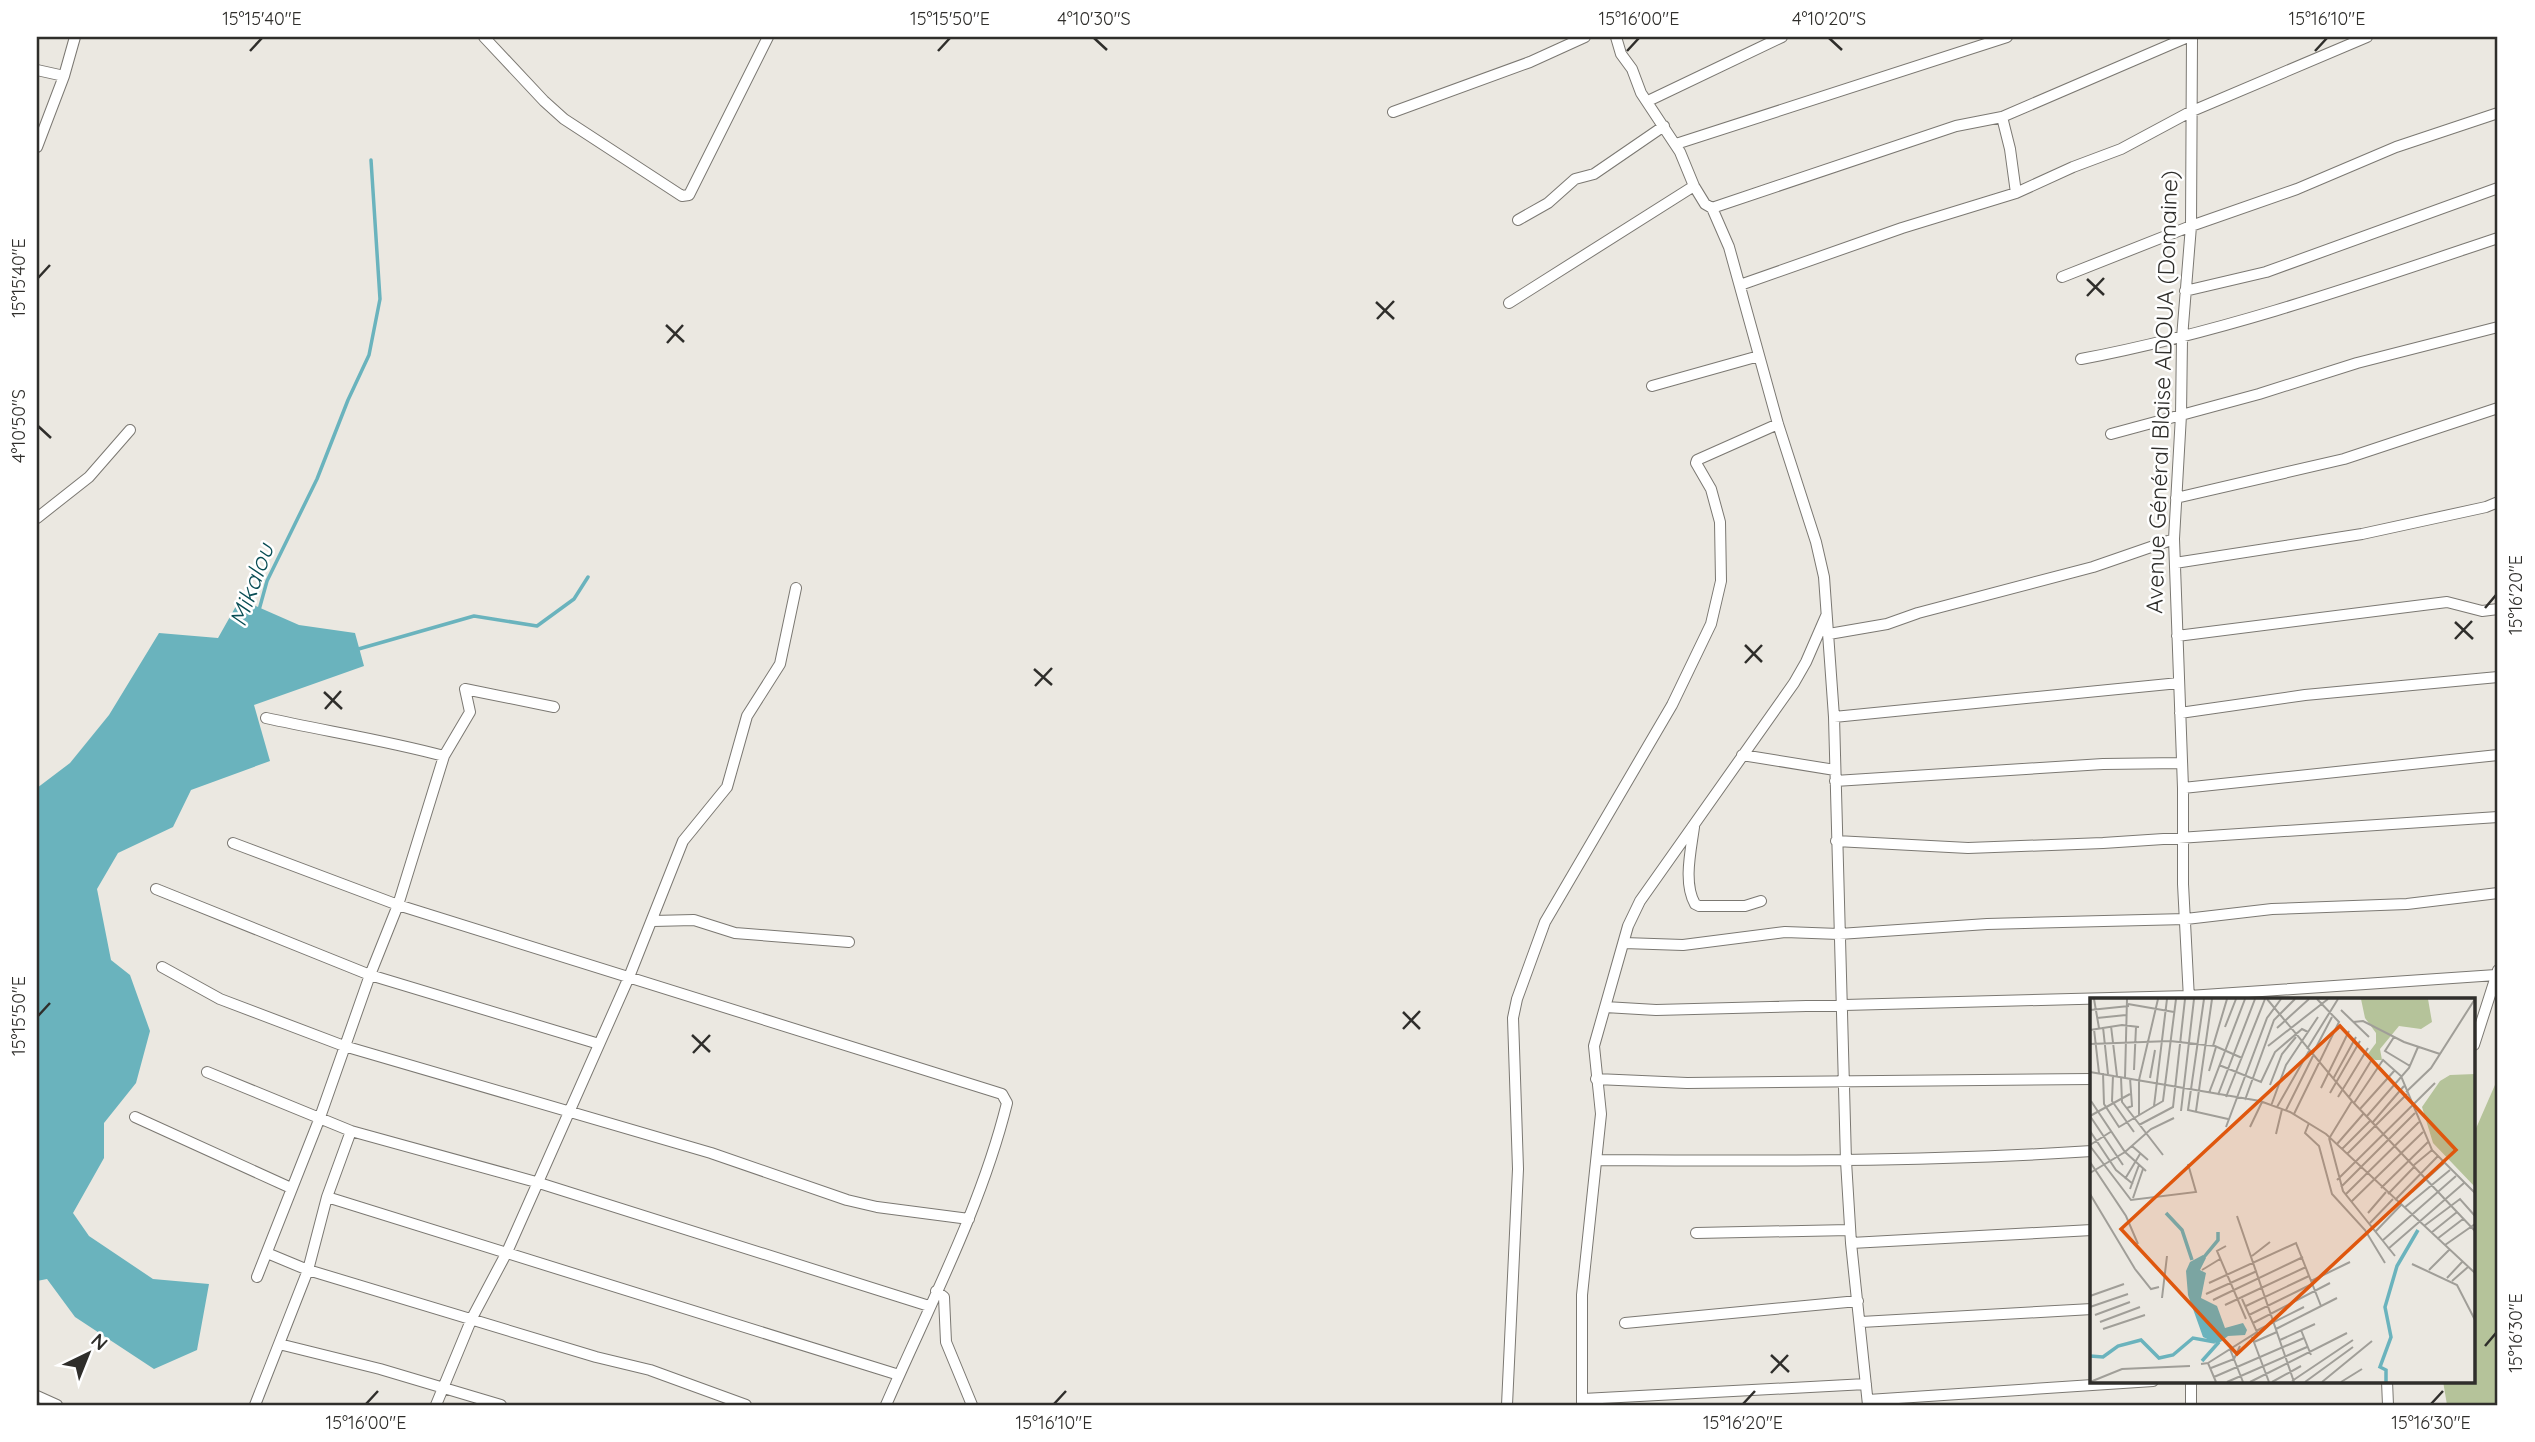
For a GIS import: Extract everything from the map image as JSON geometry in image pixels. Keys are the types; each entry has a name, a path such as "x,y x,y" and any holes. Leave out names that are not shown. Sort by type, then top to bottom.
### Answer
{"street":[{"path":"37,147 64,76 75,37"},
{"path":"484,37 564,119 682,196 689,195 768,37"},
{"path":"1393,112 1531,62 1585,37"},
{"path":"1616,37 1621,54 1632,69 1637,85 1676,144 1694,186 1705,204 1712,208 1728,247 1824,577 1833,716 1846,1161 1851,1243 1868,1403 2140,1382"},
{"path":"1648,102 1782,37"},
{"path":"1676,144 2007,37"},
{"path":"1712,208 1956,126 2002,117 2190,37"},
{"name":"Avenue Général Blaise ADOUA (Domaine)","path":"2189,998 2183,884 2183,788 2174,539 2182,338 2191,226 2190,37"},
{"path":"1740,285 1902,228 2016,193 2121,149 2190,112 2367,37"},
{"path":"37,70 64,76"},
{"path":"2062,277 2191,226 2297,189 2396,147 2498,113"},
{"path":"2002,117 2016,193"},
{"path":"1518,220 1548,203 1576,179 1594,174 1664,126"},
{"path":"1509,303 1694,186"},
{"path":"2185,291 2266,272 2498,188"},
{"path":"2081,359 2182,338 2259,316 2498,238"},
{"path":"2111,434 2357,363 2498,327"},
{"path":"1652,386 1759,356"},
{"path":"2176,498 2344,459 2498,408"},
{"path":"1507,1405 1518,1170 1512,1032 1517,999 1545,922 1672,705 1711,624 1721,581 1720,522 1711,489 1696,463 1697,460 1778,424"},
{"path":"37,519 89,477 130,430"},
{"path":"2175,563 2362,534 2486,507 2498,502"},
{"path":"1829,634 1887,624 1930,610 2093,568 2174,539"},
{"path":"436,1405 472,1318 507,1252 629,977 683,841 727,787 747,716 780,664 796,588"},
{"path":"2177,636 2447,602 2482,611 2498,609"},
{"path":"1827,612 1794,683 1640,901 1628,926 1594,1046 1601,1115 1582,1296 1582,1402 1866,1384"},
{"path":"2180,713 2305,695 2498,677"},
{"path":"1833,716 2179,683"},
{"path":"257,1277 319,1120 370,975 398,905 444,756 470,712 465,689 554,707"},
{"path":"266,718 351,737 392,742 444,756"},
{"path":"1742,755 1835,775 2182,763"},
{"path":"2183,788 2498,755"},
{"path":"1836,841 1968,848 2103,843 2498,817"},
{"path":"1694,825 1689,870 1690,891 1695,904 1745,906 1761,901"},
{"path":"233,843 398,905 1002,1094 1007,1103 997,1145 979,1197 886,1405"},
{"path":"156,890 370,975 599,1044"},
{"path":"1624,943 1683,945 1786,932 1839,934 1987,923 2186,919 2272,909 2407,904 2498,893"},
{"path":"653,921 694,920 735,933 849,942"},
{"path":"162,967 220,999 344,1046 711,1153 847,1200 877,1207 969,1219"},
{"path":"2189,998 2497,972 2476,1039"},
{"path":"1605,1007 1656,1010 2090,1000"},
{"path":"206,1072 351,1131 537,1182 929,1306"},
{"path":"1596,1079 1664,1083 2090,1079"},
{"path":"135,1117 291,1188"},
{"path":"255,1405 308,1270 327,1197 351,1131"},
{"path":"1597,1160 1846,1161 1987,1158 2090,1151"},
{"path":"327,1197 899,1375"},
{"path":"1696,1233 1850,1230"},
{"path":"1851,1243 2090,1230"},
{"path":"267,1253 308,1270 596,1357 650,1370 746,1405"},
{"path":"936,1291 944,1297 946,1342 972,1405"},
{"path":"1625,1323 1858,1301"},
{"path":"1861,1322 2090,1309"},
{"path":"279,1345 380,1369 501,1405"},
{"path":"2190,1405 2191,1382"},
{"path":"2387,1382 2388,1405"},
{"path":"37,1396 57,1405"}],"green space":[{"path":"2498,1078 2498,1405 2447,1405 2443,1382 2476,1382 2476,1128"}],"water":[{"path":"240,599 299,625 355,633 364,666 254,705 270,761 191,790 173,827 118,853 97,889 111,960 130,975 150,1031 136,1083 104,1123 104,1158 73,1213 89,1236 153,1279 209,1284 197,1350 154,1369 75,1317 47,1279 37,1281 37,788 70,763 109,715 159,633 218,638"}],"waterway":[{"name":"Mikalou","path":"259,610 267,581 317,479 369,355 380,299 371,160"},
{"path":"355,650 474,616 537,626 574,599 588,577"}]}
